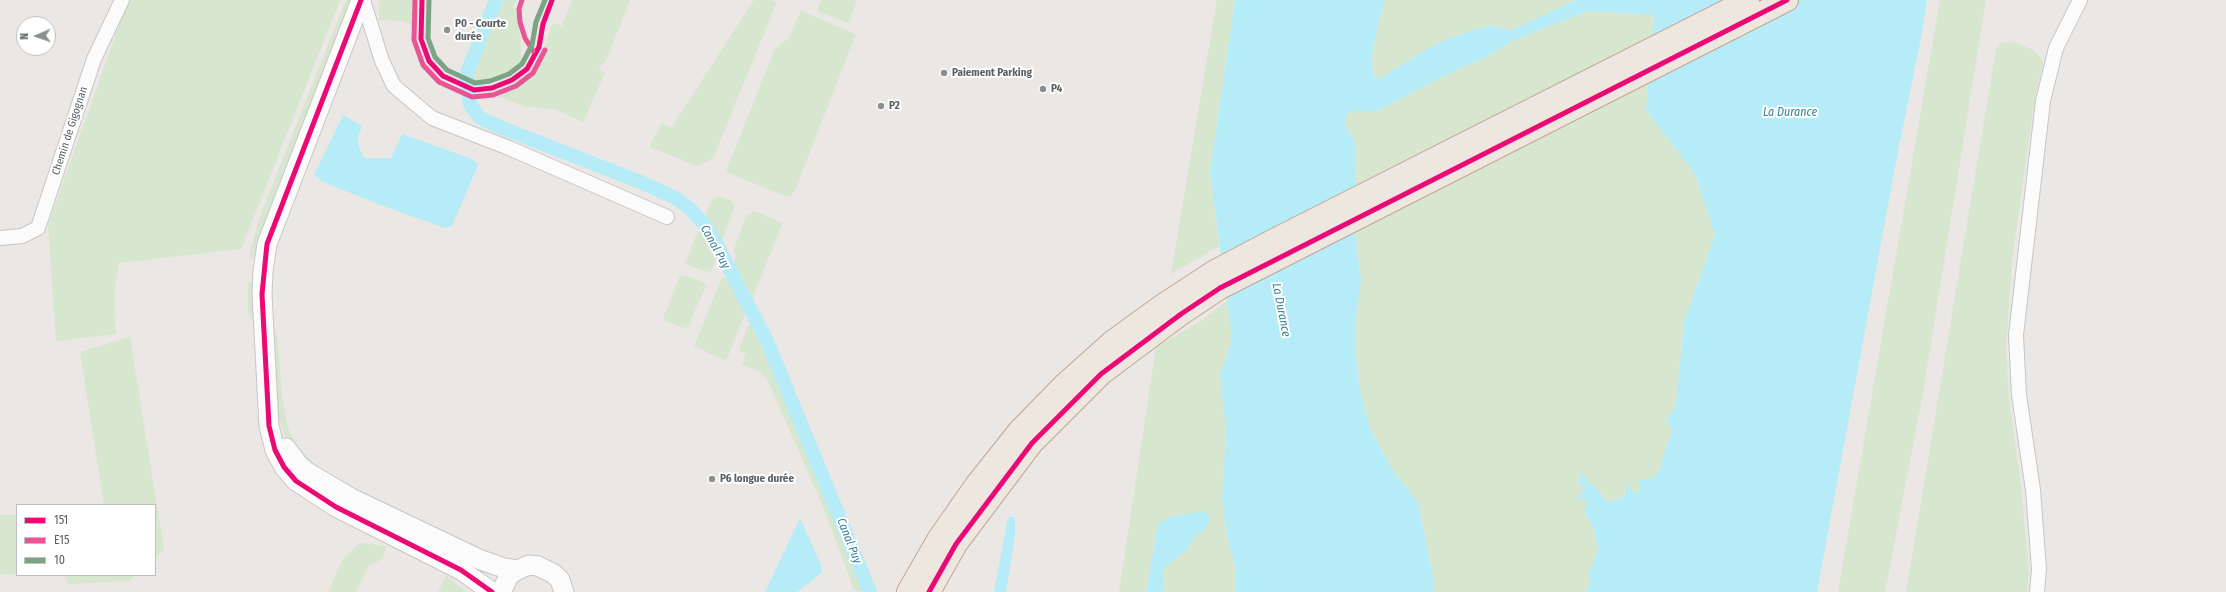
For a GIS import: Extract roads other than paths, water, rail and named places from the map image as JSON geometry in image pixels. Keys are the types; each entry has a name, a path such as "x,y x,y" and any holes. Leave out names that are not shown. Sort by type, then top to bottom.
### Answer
{"highway":[{"path":"908,592 939,538 972,491 1019,431 1064,385 1112,342 1163,305 1215,271 1272,241 1748,0"},
{"path":"929,592 956,544 1032,443 1101,374 1181,314 1220,288 1268,263 1787,0"}],"street":[{"name":"Chemin de Gigognan","path":"0,238 22,236 38,228 94,59 122,0"},
{"path":"492,592 461,570 336,507 296,481 284,467 275,450 269,426 262,294 267,244 362,0 367,6 382,61 394,86 432,118 509,148 667,217"},
{"path":"2037,592 2039,569 2033,490 2018,395 2016,335 2043,100 2056,48 2080,0"},
{"path":"268,405 281,440 289,454 307,472 352,498 481,560 504,568 517,570"},
{"path":"501,592 509,576 517,570 529,566 547,569 560,580 564,592"}],"water":[{"name":"La Durance","path":"1235,0 1385,0 1372,56 1373,76 1379,79 1427,49 1447,39 1487,26 1494,26 1507,30 1514,29 1576,0 1927,0 1817,592 1585,592 1589,586 1589,575 1599,546 1596,542 1593,528 1584,512 1588,503 1583,498 1576,500 1584,490 1577,480 1581,478 1579,475 1584,474 1588,483 1594,485 1606,501 1610,502 1625,496 1625,486 1632,487 1632,492 1640,491 1641,487 1638,482 1640,480 1648,480 1655,476 1661,467 1665,449 1672,433 1671,427 1667,423 1669,416 1676,405 1684,322 1715,235 1696,176 1646,110 1654,15 1588,11 1514,40 1487,57 1456,70 1375,112 1353,111 1346,115 1345,126 1354,139 1356,147 1354,224 1361,280 1356,317 1356,360 1361,395 1371,431 1395,474 1409,490 1419,506 1433,577 1434,592 1235,592 1235,565 1227,536 1222,501 1226,431 1220,375 1232,340 1210,172"},
{"path":"343,115 362,126 358,137 359,148 364,158 391,158 402,134 472,159 478,165 452,226 445,228 378,204 323,182 314,175"},
{"path":"1204,511 1211,516 1206,528 1195,537 1186,551 1164,567 1163,592 1146,592 1158,524 1170,517"},
{"path":"1008,517 1015,517 1015,536 1006,592 994,592"},
{"path":"800,518 821,565 822,573 797,592 765,592"}],"waterway":[{"name":"Canal Puy","path":"496,0 466,75 470,104 479,117 497,126 643,183 677,199 689,208 704,224 716,243 767,341 870,592"}],"place":[{"name":"P0 - Courte durée","path":"447,30"},
{"name":"Paiement Parking","path":"944,73"},
{"name":"P4","path":"1043,89"},
{"name":"P2","path":"881,106"},
{"name":"P6 longue durée","path":"712,479"}]}
